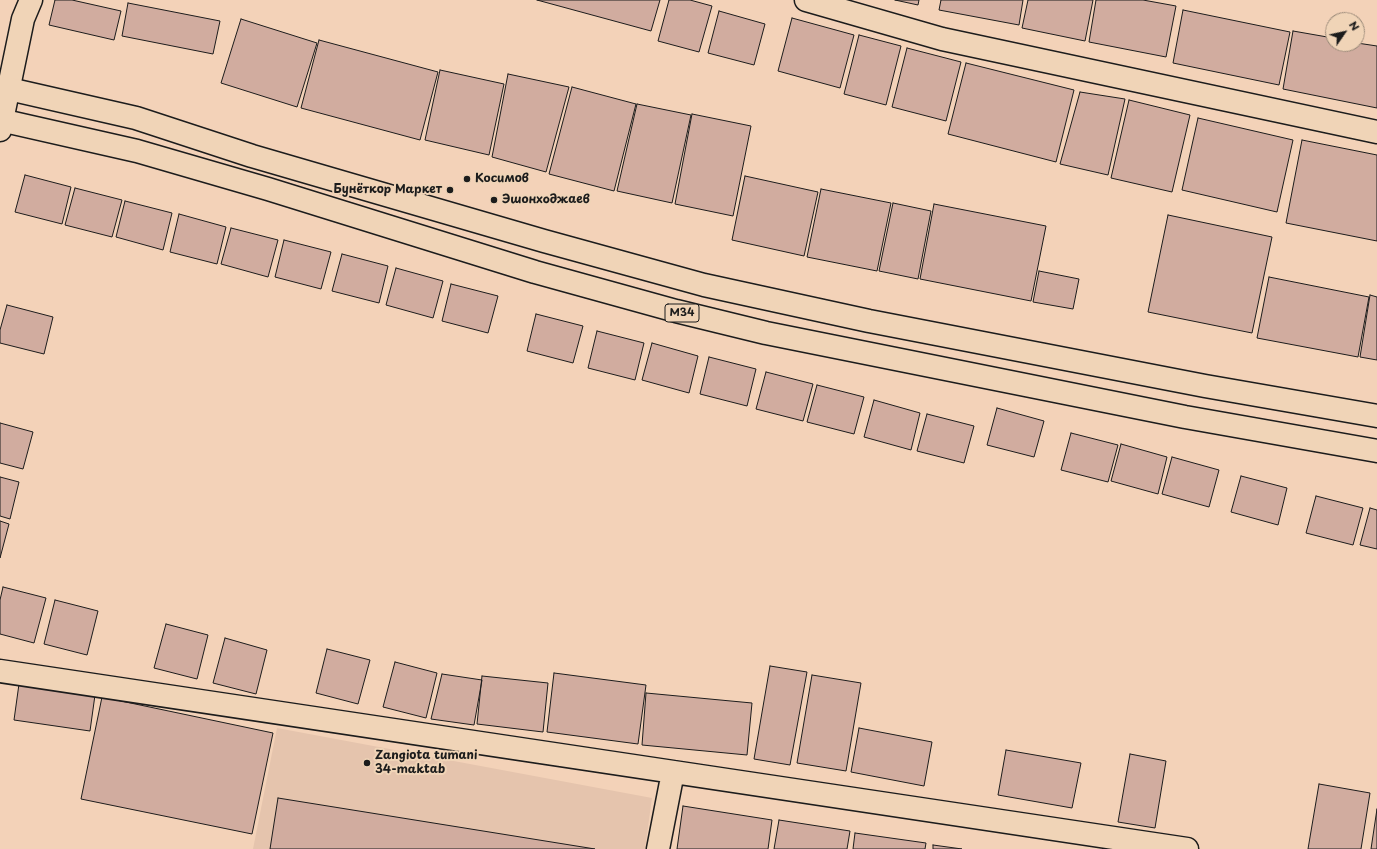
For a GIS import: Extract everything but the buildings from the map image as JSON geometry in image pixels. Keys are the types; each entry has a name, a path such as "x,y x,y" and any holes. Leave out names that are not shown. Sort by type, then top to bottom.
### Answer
{"main road":[{"path":"1,124 4,88 23,19 31,0"},
{"path":"806,0 942,39 1377,132"},
{"path":"4,88 136,118 252,156 544,241 704,285 869,321 1205,386 1377,416"},
{"name":"M34","path":"1,124 137,150 535,272 676,311 766,333 1185,417 1377,451"},
{"path":"0,671 1187,849"},
{"path":"658,849 673,772"}],"shaded area":[{"name":"Zangiota tumani 34-maktab","path":"277,728 652,798 645,849 253,849"}],"place":[{"name":"Косимов","path":"467,179"},
{"name":"Бунёткор Маркет","path":"450,190"},
{"name":"Эшонходжаев","path":"494,200"},
{"name":"Zangiota tumani 34-maktab","path":"367,763"}]}
